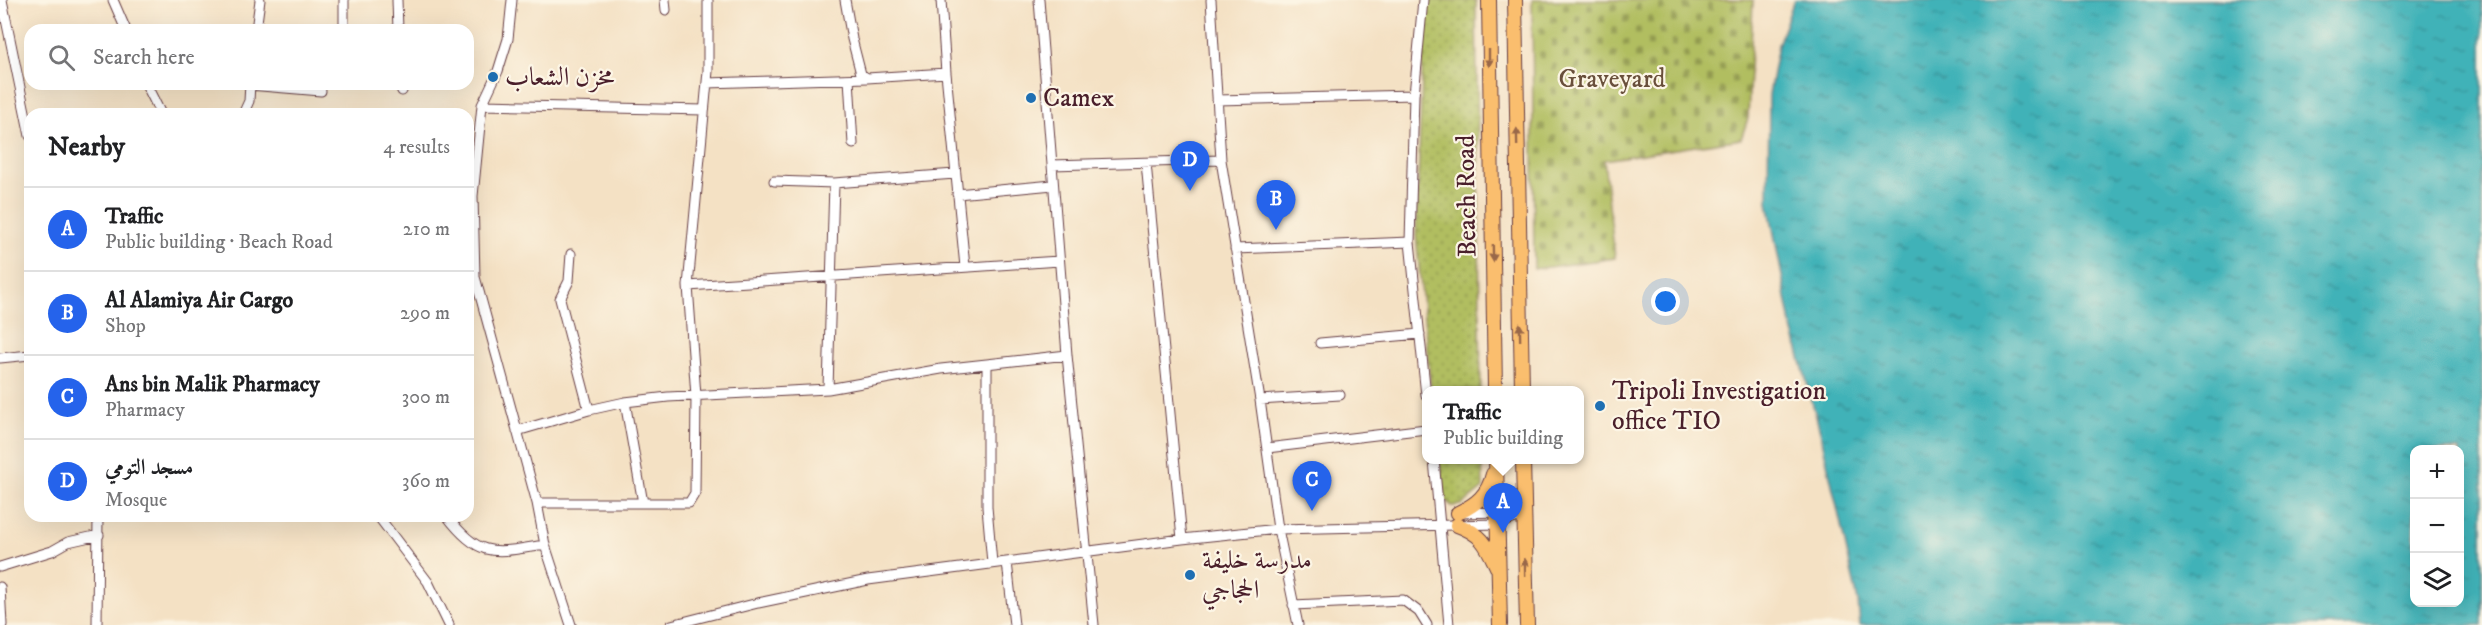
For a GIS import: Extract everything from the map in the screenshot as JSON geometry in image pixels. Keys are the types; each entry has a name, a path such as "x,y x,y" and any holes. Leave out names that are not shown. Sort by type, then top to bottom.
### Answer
{"highway":[{"name":"Beach Road","path":"1489,0 1495,386"},
{"name":"Beach Road","path":"1515,0 1522,386"},
{"path":"1450,521 1482,498 1490,487 1496,464"},
{"path":"1496,464 1500,625"},
{"path":"1523,464 1527,625"},
{"path":"1450,521 1484,540 1499,570"}],"street":[{"path":"2,0 24,108"},
{"path":"113,0 123,24"},
{"path":"257,24 260,0"},
{"path":"344,0 344,24"},
{"path":"397,0 398,24"},
{"path":"474,157 482,105 498,71 508,39 512,0"},
{"path":"537,503 689,503 695,493 696,396 688,286 707,83 708,0"},
{"path":"845,0 861,75 867,78"},
{"path":"941,0 964,267"},
{"path":"1039,0 1067,355 1094,625"},
{"path":"1211,0 1221,160 1260,400 1278,529 1298,625"},
{"path":"1423,0 1414,95 1410,242 1425,386"},
{"path":"707,83 849,79 946,72"},
{"path":"849,79 853,144"},
{"path":"149,90 158,108"},
{"path":"246,108 250,90"},
{"path":"311,90 321,91"},
{"path":"1217,100 1414,95"},
{"path":"482,105 704,110"},
{"path":"1052,165 1221,160"},
{"path":"1146,163 1182,539"},
{"path":"774,181 834,183 955,174"},
{"path":"828,389 834,183"},
{"path":"957,194 1053,185"},
{"path":"1235,249 1410,242"},
{"path":"571,254 569,281 560,299 589,410"},
{"path":"688,286 1059,261"},
{"path":"474,284 537,503 546,545 571,625"},
{"path":"1320,343 1420,334"},
{"path":"517,431 625,402 828,389 941,369 1067,355"},
{"path":"0,358 24,356"},
{"path":"987,364 987,507 992,563"},
{"path":"1260,400 1340,395"},
{"path":"625,402 643,503"},
{"path":"1267,448 1422,429"},
{"path":"1435,464 1450,521 1449,625"},
{"path":"671,625 758,603 868,580 1086,550 1278,529 1498,518 1524,509"},
{"path":"97,625 98,522"},
{"path":"383,522 428,582 449,625"},
{"path":"453,522 467,537 490,551 546,545"},
{"path":"0,567 52,551 68,542 99,535"},
{"path":"1007,562 1014,625"},
{"path":"0,587 2,625"},
{"path":"1293,605 1403,600 1419,612 1427,625"}],"green space":[{"path":"1425,0 1476,0 1481,386 1431,386 1416,235"},
{"name":"Graveyard","path":"1532,0 1753,0 1748,118 1741,139 1604,160 1615,258 1534,269"},
{"path":"1440,464 1482,464 1483,488 1462,505 1452,506 1446,501"}],"water":[{"path":"1794,0 2482,0 2482,625 1860,625 1858,601 1820,431 1791,324 1768,202 1769,95 1778,45"}],"place":[{"name":"مخزن الشعاب","path":"493,77"},
{"name":"Camex","path":"1031,98"},
{"name":"مسجد التومي","path":"1190,191"},
{"name":"Al Alamiya Air Cargo","path":"1276,230"},
{"name":"Tripoli Investigation office TIO","path":"1600,406"},
{"name":"Ans bin Malik Pharmacy","path":"1312,511"},
{"name":"Traffic","path":"1503,533"},
{"name":"مدرسة خليفة الحجاجي","path":"1190,575"}]}
